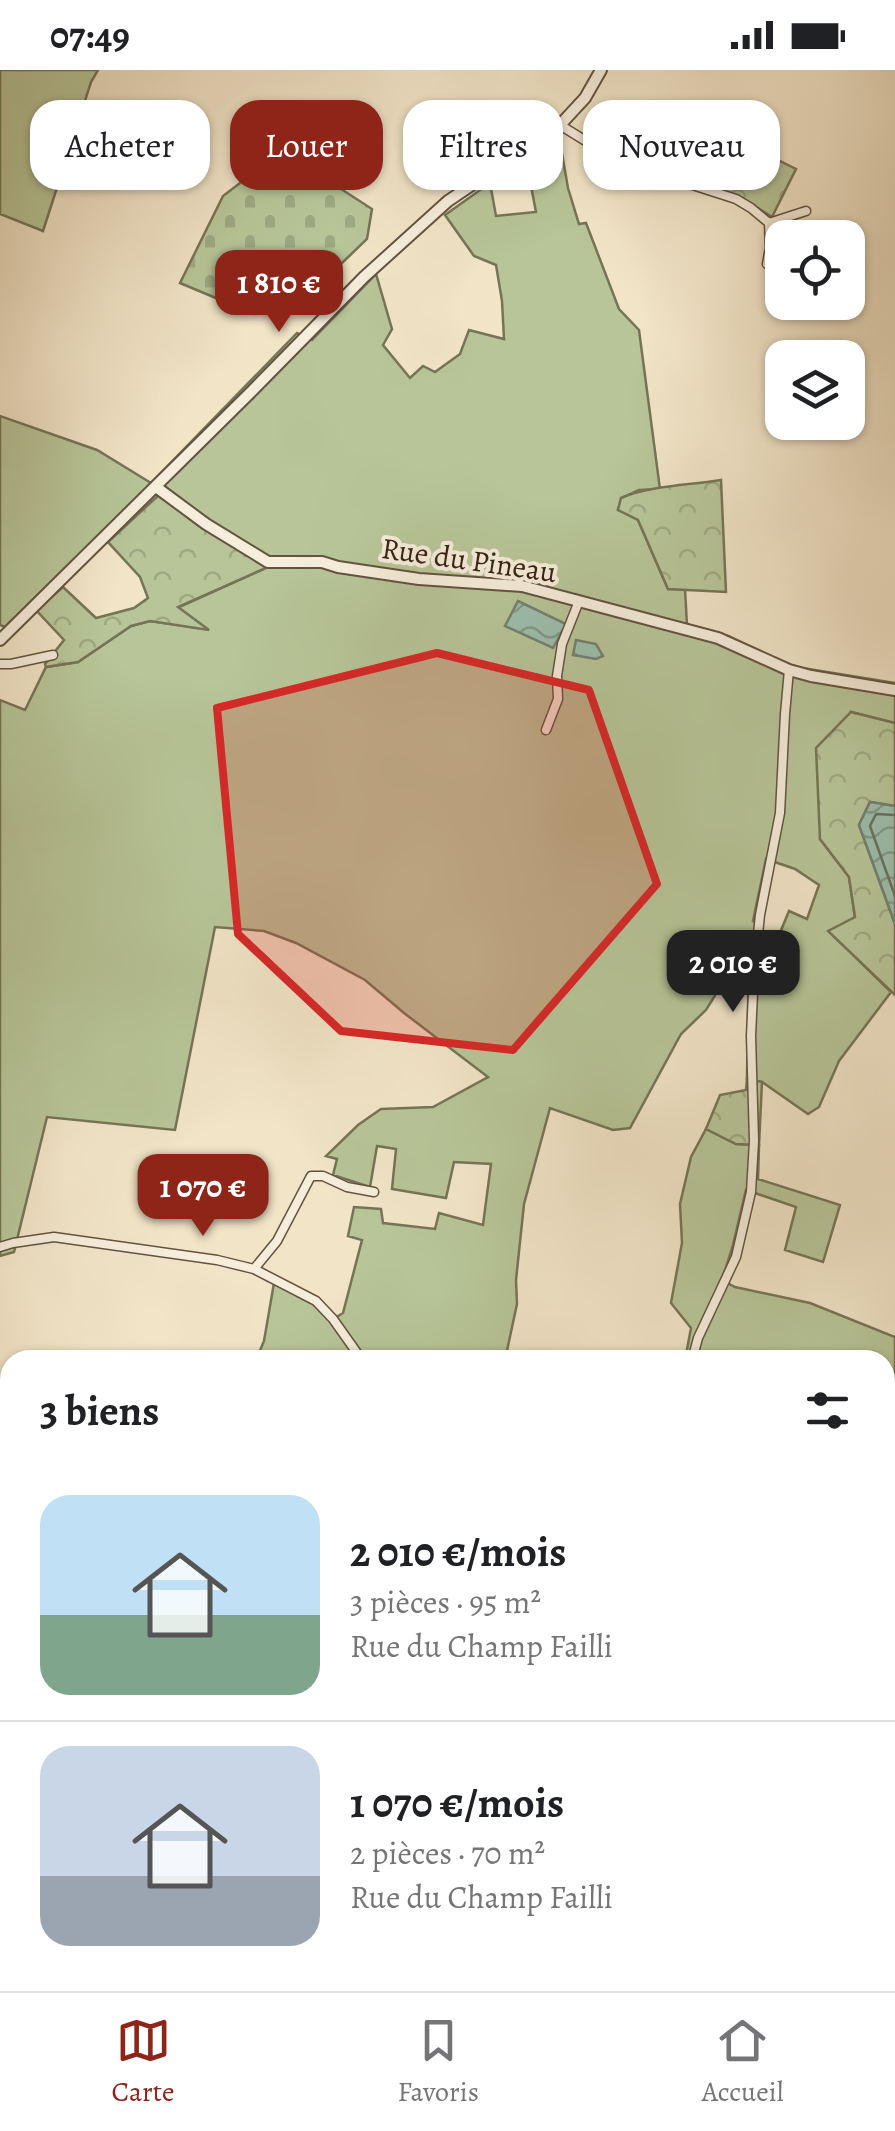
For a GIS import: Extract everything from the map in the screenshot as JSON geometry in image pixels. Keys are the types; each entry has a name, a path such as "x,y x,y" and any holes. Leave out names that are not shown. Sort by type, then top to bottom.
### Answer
{"street":[{"path":"563,122 601,70"},
{"path":"563,127 618,161 736,199 765,221"},
{"path":"0,640 347,293 430,216 464,190"},
{"path":"774,220 806,211"},
{"name":"Rue du Pineau","path":"156,486 268,562 322,562 419,579 522,586 718,638 789,670 895,690"},
{"path":"546,730 558,698 562,644 579,601"},
{"path":"0,664 53,655"},
{"path":"695,1350 736,1257 751,1192 754,972 760,915 780,813 789,670"},
{"path":"254,1269 278,1241 311,1176 374,1192"},
{"path":"0,1248 54,1237 218,1260 254,1269 316,1301 355,1350"}],"highlighted area":[{"path":"437,653 589,690 657,884 513,1050 341,1031 238,934 217,708"}],"green space":[{"path":"0,70 98,70 85,100 30,100 30,190 56,190 43,231 0,214"},
{"path":"563,159 579,224 586,223 619,309 639,330 660,489 639,490 622,498 618,509 638,520 668,589 685,589 687,625 728,636 790,666 895,683 895,723 851,712 820,839 849,877 855,918 829,931 891,992 839,1061 819,1107 808,1114 762,1082 747,1079 749,941 706,1010 681,1034 630,1128 613,1130 550,1108 524,1204 517,1304 507,1350 260,1350 274,1283 312,1303 330,1321 343,1313 362,1240 348,1236 354,1207 381,1209 383,1223 435,1229 439,1213 483,1225 491,1164 454,1162 446,1198 392,1189 396,1149 377,1146 370,1187 333,1175 337,1159 326,1156 381,1109 433,1107 488,1077 365,980 296,943 264,931 215,927 175,1130 47,1117 14,1252 0,1256 0,700 25,710 46,667 78,662 131,626 150,621 206,629 177,608 268,567 161,494 108,542 100,534 5,627 0,625 0,416 97,450 151,483 297,333 312,340 376,274 392,329 383,345 410,378 423,366 435,372 460,354 469,330 504,339 496,265 474,256 445,215 480,190 491,190 496,216 536,212 532,190 563,190","holes":["766,859 795,869 819,885 807,919 789,911 775,945 753,921"]},
{"path":"780,161 796,169 772,217 750,203 721,194 722,190 780,190"},
{"path":"231,190 343,190 372,209 367,239 317,287 320,291 315,296 294,275 254,314 180,283 223,196"},
{"path":"721,480 726,592 668,589 638,520 618,510 621,498 656,488"},
{"path":"161,493 268,567 178,607 209,630 150,621 131,626 78,662 46,667 64,640 36,610 63,587 96,618 134,608 148,598 140,577 108,542"},
{"path":"851,712 895,723 895,806 870,802 859,825 895,924 895,995 828,931 855,917 849,877 820,839 816,748"},
{"path":"747,1079 762,1082 759,1145 736,1144 706,1129 720,1095 746,1090"},
{"path":"706,1129 736,1144 759,1145 758,1179 840,1205 823,1262 785,1250 796,1207 746,1190 722,1280 735,1287 810,1303 895,1337 895,1350 687,1350 691,1328 671,1303 682,1243 680,1204 691,1157"}],"water":[{"path":"518,601 566,624 553,648 505,626"},
{"path":"576,640 596,644 603,656 596,659 573,655"},
{"path":"870,802 895,806 895,924 859,825"}]}
